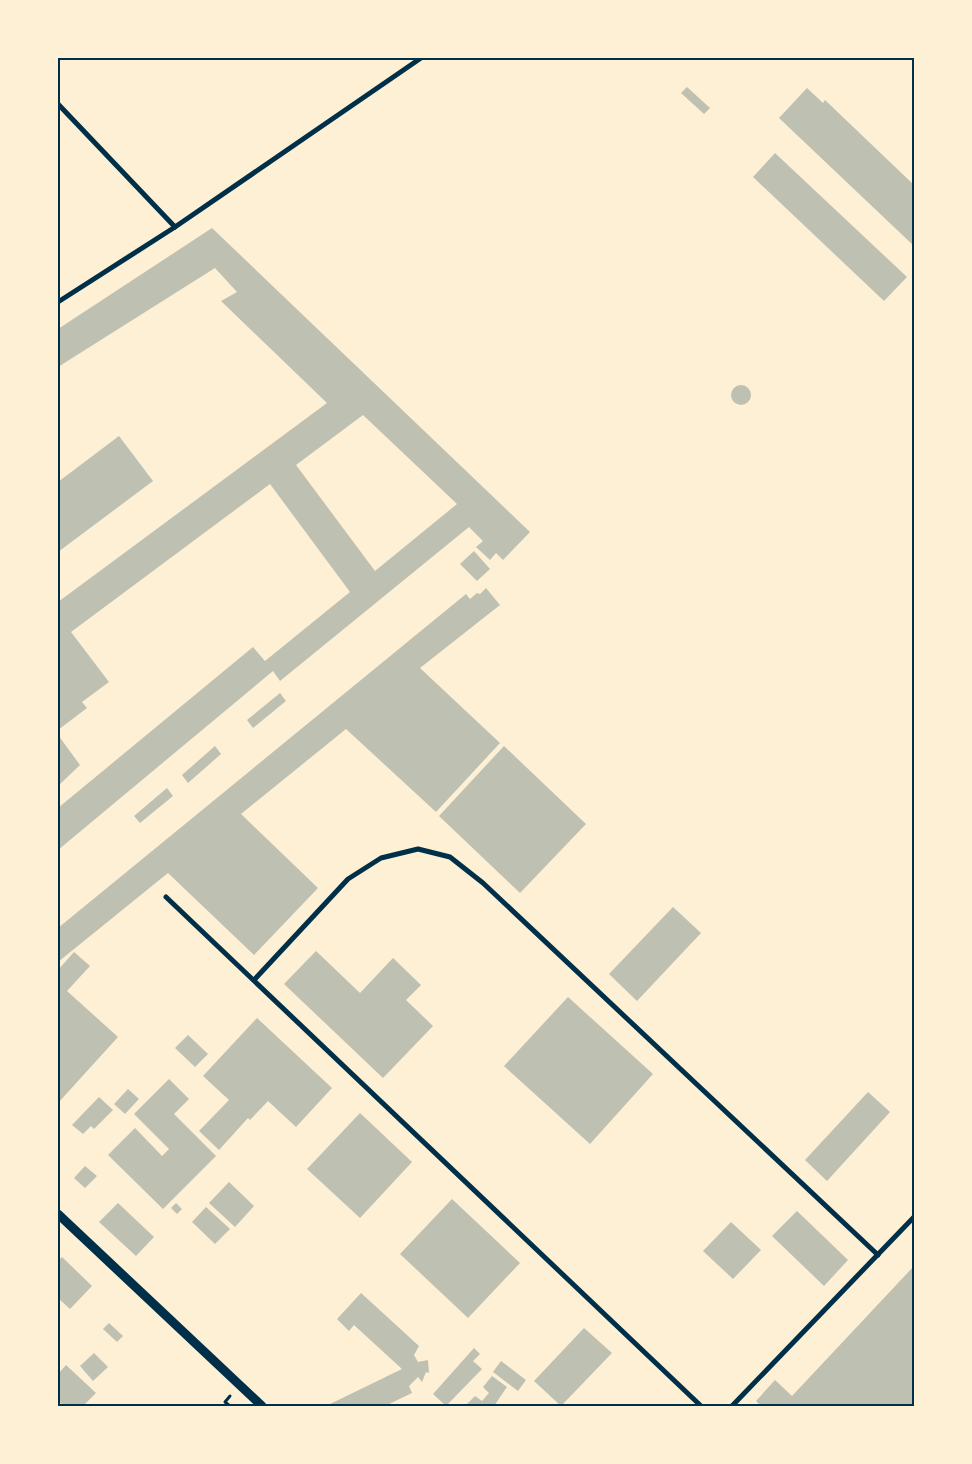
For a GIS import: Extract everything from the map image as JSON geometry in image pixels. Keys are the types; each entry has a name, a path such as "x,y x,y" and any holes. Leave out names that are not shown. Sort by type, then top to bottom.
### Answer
{"street":[{"path":"58,302 175,227 421,58"},
{"path":"58,104 175,227"},
{"path":"254,980 348,879 381,858 418,849 450,857 483,884 878,1255"},
{"path":"166,897 700,1406"},
{"path":"58,1214 262,1406"},
{"path":"732,1406 914,1217"}],"building":[{"path":"687,87 710,108 704,114 681,93"},
{"path":"807,88 823,103 825,100 914,185 914,246 779,118"},
{"path":"775,153 907,277 884,301 753,177"},
{"path":"212,228 530,532 503,560 496,553 490,560 476,547 483,541 469,527 280,681 273,671 58,850 58,808 253,647 265,661 350,592 270,484 71,632 109,682 82,702 87,708 58,730 58,602 327,403 221,301 237,292 215,268 58,367 58,329","holes":["363,415 457,504 375,571 296,465"]},
{"path":"741,385 748,388 751,395 748,402 741,405 734,402 731,395 734,388"},
{"path":"119,436 153,481 58,552 58,482"},
{"path":"474,551 490,569 477,581 460,564"},
{"path":"486,588 500,605 420,668 500,743 436,812 346,729 241,814 318,888 254,955 168,873 58,962 58,928 466,594 470,599 477,593 480,594"},
{"path":"280,693 286,701 253,728 247,720"},
{"path":"58,735 80,765 58,786"},
{"path":"215,746 221,754 188,783 182,775"},
{"path":"504,746 586,824 520,893 439,816"},
{"path":"167,788 173,796 140,823 134,816"},
{"path":"673,907 701,933 637,1001 609,974"},
{"path":"316,951 360,993 393,958 421,985 406,1000 433,1026 383,1078 284,984"},
{"path":"74,952 90,966 67,991 118,1037 58,1103 58,970"},
{"path":"568,997 653,1074 590,1144 504,1066"},
{"path":"257,1018 332,1088 296,1127 268,1101 250,1120 248,1118 219,1150 199,1131 229,1100 203,1076"},
{"path":"188,1035 208,1054 195,1067 175,1048"},
{"path":"169,1079 189,1099 174,1114 216,1156 163,1209 108,1155 135,1128 162,1156 169,1149 134,1114"},
{"path":"128,1089 139,1099 125,1114 114,1104"},
{"path":"868,1092 890,1112 827,1181 805,1160"},
{"path":"99,1097 113,1110 94,1129 91,1126 83,1134 72,1125"},
{"path":"360,1113 412,1162 360,1218 307,1169"},
{"path":"85,1166 97,1176 85,1188 74,1178"},
{"path":"229,1182 254,1206 235,1227 209,1203"},
{"path":"452,1199 520,1263 468,1318 400,1254"},
{"path":"118,1203 154,1237 136,1256 99,1222"},
{"path":"176,1203 182,1209 177,1214 171,1208"},
{"path":"206,1207 230,1229 215,1244 192,1222"},
{"path":"797,1211 848,1260 824,1286 772,1236"},
{"path":"731,1222 761,1250 733,1279 703,1251"},
{"path":"62,1257 92,1286 70,1309 58,1298 58,1261"},
{"path":"914,1266 914,1406 761,1406 756,1401 775,1380 792,1396"},
{"path":"361,1293 419,1346 414,1355 418,1362 428,1360 429,1373 426,1372 422,1382 418,1377 409,1386 412,1393 385,1406 329,1406 402,1369 354,1325 349,1331 337,1319"},
{"path":"109,1323 123,1336 117,1342 103,1329"},
{"path":"584,1328 612,1353 561,1406 534,1381"},
{"path":"474,1348 480,1354 473,1361 482,1369 446,1406 433,1394"},
{"path":"94,1353 108,1367 93,1381 80,1366"},
{"path":"501,1361 526,1380 518,1391 493,1372"},
{"path":"66,1365 96,1393 83,1406 64,1406 58,1401 58,1374"},
{"path":"492,1376 507,1387 494,1406 465,1406 475,1396 482,1401 489,1393 483,1387"}]}
